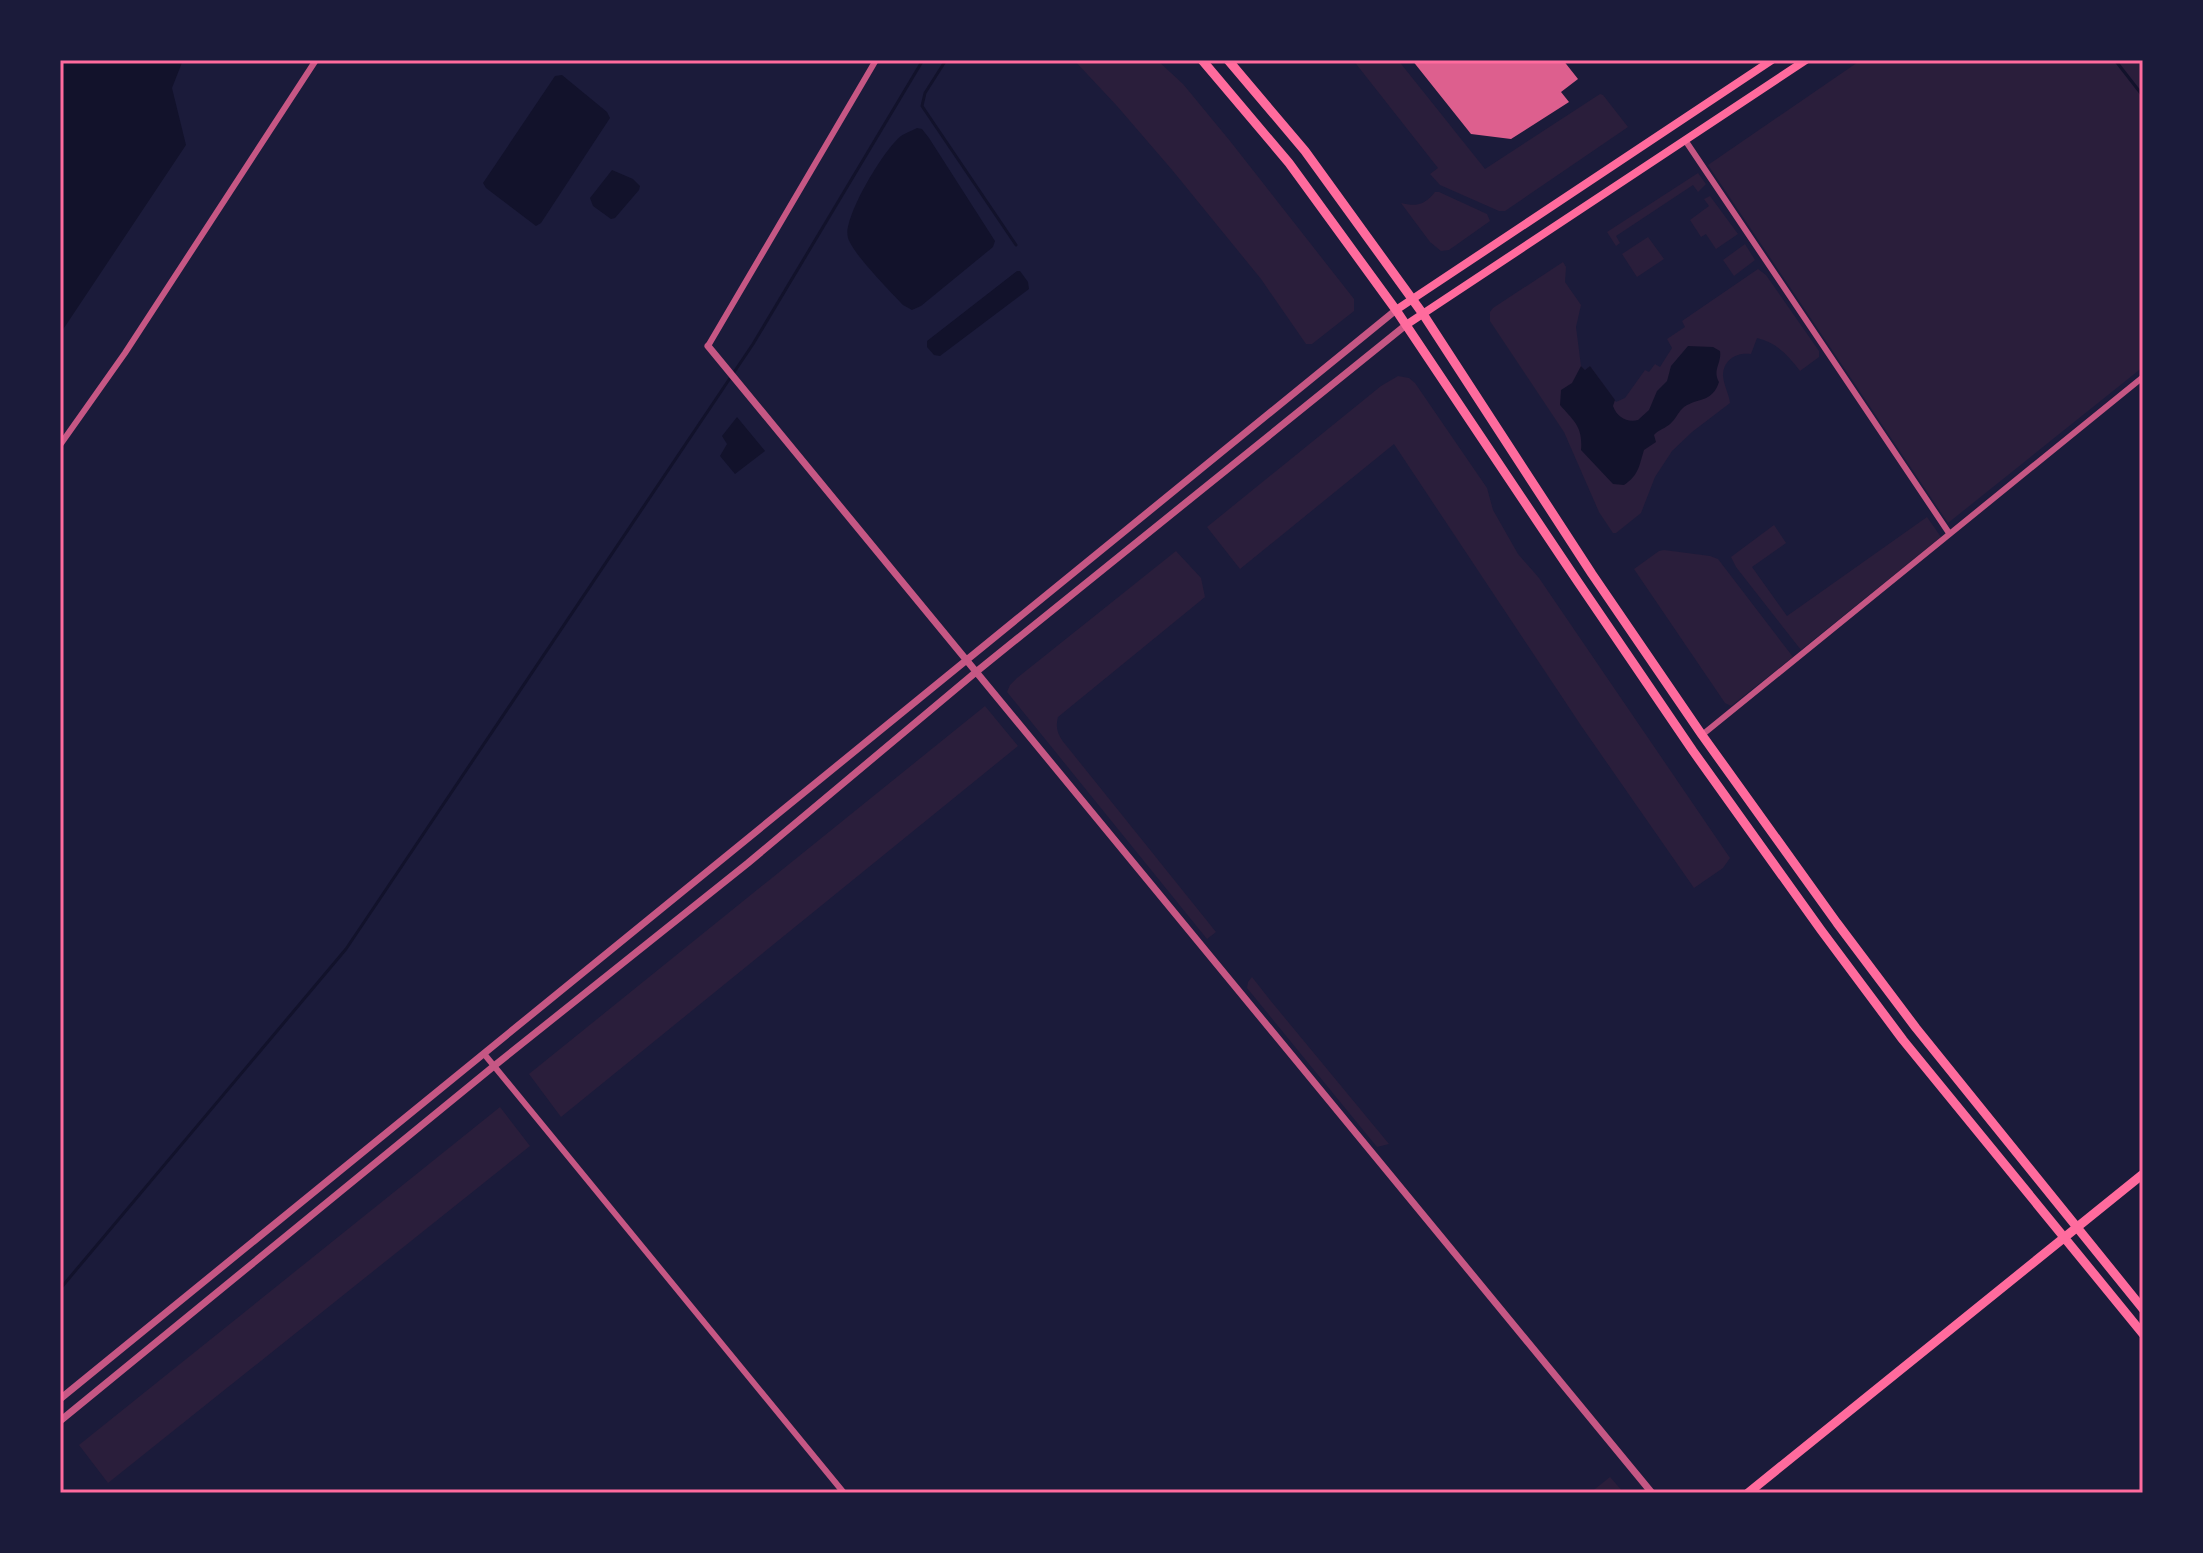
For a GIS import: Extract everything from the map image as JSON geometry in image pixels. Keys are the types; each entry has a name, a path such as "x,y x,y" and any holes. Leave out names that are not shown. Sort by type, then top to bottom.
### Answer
{"main road":[{"path":"1202,60 1289,163 1396,310 1693,751 1821,930 1903,1040 2143,1334"},
{"path":"1228,60 1305,151 1412,298 1592,574 1702,735 1837,923 1916,1028 2143,1309"},
{"path":"1396,310 1772,60"},
{"path":"1406,325 1806,60"},
{"path":"1748,1493 2143,1174"}],"street":[{"path":"60,445 125,353 316,60"},
{"path":"876,60 708,346 1652,1493"},
{"path":"1685,140 1949,533"},
{"path":"60,1399 485,1055 965,658 1396,310"},
{"path":"60,1421 748,863 976,672 1406,325"},
{"path":"1702,735 2143,377"},
{"path":"485,1055 844,1493"}],"shaded area":[{"path":"60,60 183,60 172,88 186,145 60,334"},
{"path":"1074,60 1157,60 1183,84 1230,141 1354,299 1354,311 1312,344 1306,344 1261,279 1173,171"},
{"path":"1353,60 1398,60 1485,169 1600,94 1628,127 1505,211 1499,211 1440,185 1430,174 1438,168"},
{"path":"1861,60 2143,60 2143,367 1948,523 1708,165"},
{"path":"562,75 607,112 610,118 541,223 536,226 483,183 555,76"},
{"path":"917,128 922,129 929,138 995,241 993,247 912,310 903,305 864,263 851,245 848,229 866,185 885,155 901,136"},
{"path":"612,170 633,179 640,186 611,219 593,206 590,198"},
{"path":"1698,173 1706,184 1698,192 1693,185 1616,236 1620,243 1616,246 1607,232"},
{"path":"1435,192 1487,214 1490,221 1449,250 1441,251 1430,242 1401,203 1420,204"},
{"path":"1710,196 1738,234 1716,249 1706,234 1701,237 1690,220 1709,206 1704,199"},
{"path":"1648,237 1664,259 1637,277 1622,254"},
{"path":"1745,244 1755,260 1734,276 1723,260"},
{"path":"1563,262 1566,267 1565,282 1581,305 1576,327 1581,366 1585,370 1590,366 1616,402 1625,398 1645,370 1649,372 1655,364 1660,367 1672,348 1667,339 1685,327 1682,321 1758,269 1766,275 1819,351 1819,357 1800,371 1782,350 1757,338 1751,354 1731,358 1723,376 1730,403 1672,451 1655,477 1641,513 1616,533 1599,512 1564,432 1490,321 1493,308"},
{"path":"1017,271 1028,282 1029,289 940,356 934,355 927,347 927,341"},
{"path":"1688,346 1713,347 1720,351 1716,389 1709,397 1684,407 1670,424 1654,435 1656,442 1644,450 1633,478 1624,485 1613,484 1581,450 1579,430 1560,405 1561,390 1572,383 1581,366 1585,370 1590,366 1615,400 1613,406 1617,413 1626,420 1638,420 1649,410 1657,391 1667,381 1671,366"},
{"path":"1398,376 1415,383 1487,488 1493,510 1518,554 1539,578 1730,858 1723,868 1694,888 1582,727 1394,444 1240,569 1207,527 1381,386"},
{"path":"737,417 765,451 735,474 720,456 727,444 722,436"},
{"path":"1927,517 1941,537 1801,650 1731,557 1774,525 1786,543 1752,567 1787,616"},
{"path":"1664,550 1718,559 1793,657 1731,706 1725,703 1634,569"},
{"path":"1176,551 1201,578 1205,597 1058,717 1057,728 1065,744 1216,932 1207,939 1007,692 1017,678"},
{"path":"985,706 1018,746 561,1117 529,1074"},
{"path":"1252,977 1389,1144 1377,1147 1247,988"},
{"path":"500,1107 530,1146 108,1483 79,1445"},
{"path":"1610,1477 1624,1493 1590,1493"}],"building":[{"path":"1412,60 1563,60 1578,79 1561,92 1569,102 1511,139 1471,134"}],"waterway":[{"path":"60,1289 346,949 753,344 923,60"},
{"path":"946,60 925,93 922,106 1016,245"},
{"path":"2115,60 2143,96"}]}
